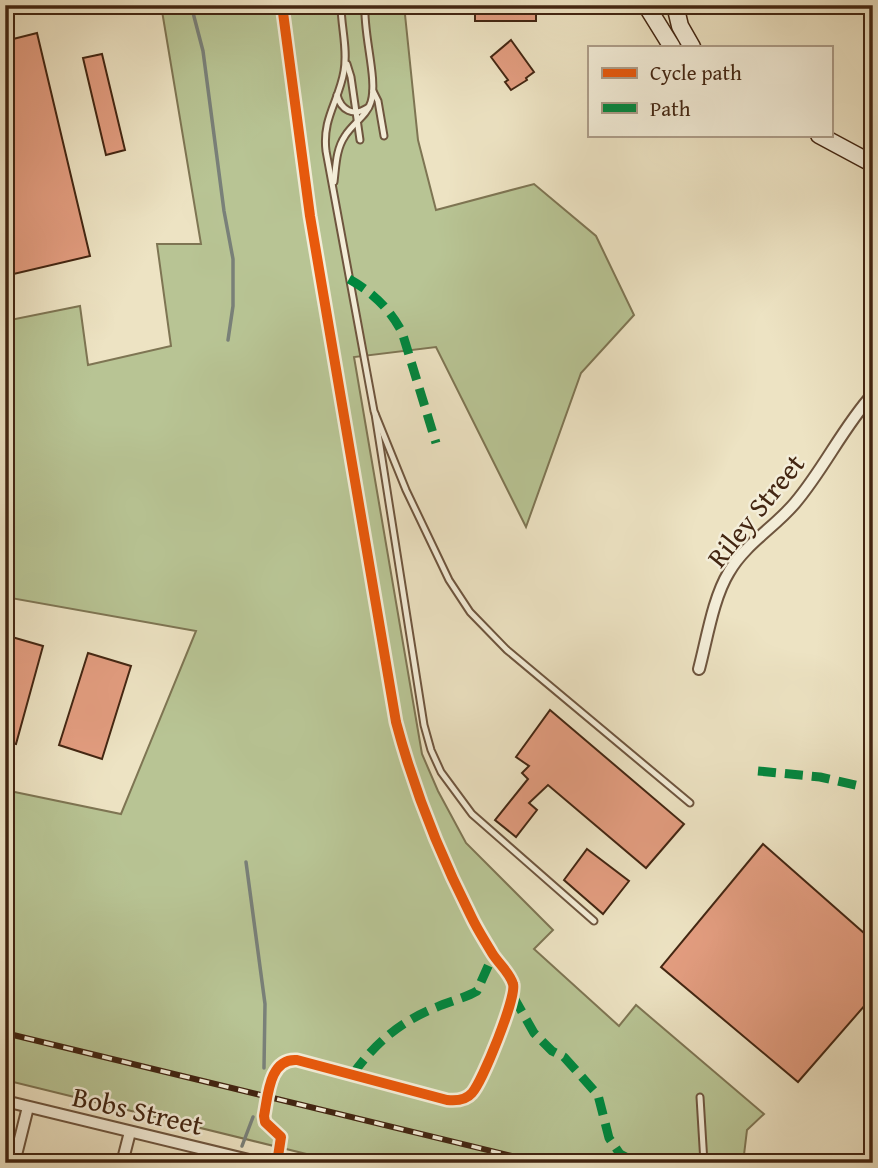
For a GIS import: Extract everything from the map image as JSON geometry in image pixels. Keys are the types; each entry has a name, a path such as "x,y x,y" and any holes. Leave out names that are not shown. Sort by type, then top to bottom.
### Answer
{"street":[{"path":"646,5 671,46"},
{"path":"675,5 680,26 691,46"},
{"path":"821,136 873,164"},
{"name":"Riley Street","path":"699,669 722,587 737,558 796,501 854,416 873,394"},
{"name":"Bobs Street","path":"5,1101 261,1163"},
{"path":"14,1163 28,1107"},
{"path":"122,1163 130,1132"}],"lane":[{"path":"341,5 345,62 337,95 328,116 325,136 354,311 374,411 424,725 435,761 456,795 478,821 594,921"},
{"path":"365,5 365,37 373,91 378,101 384,135"},
{"path":"345,62 351,77 360,140"},
{"path":"334,187 340,144 367,112 373,91"},
{"path":"337,95 339,103 346,110 356,112 366,109 371,102"},
{"path":"374,411 398,473 432,547 470,612 519,661 690,803"},
{"path":"699,1097 704,1163"}],"green space":[{"path":"161,5 404,5 418,140 436,210 534,184 596,236 634,315 581,373 526,527 436,347 354,357 422,754 438,791 466,843 553,930 534,949 619,1026 636,1005 764,1114 747,1130 743,1163 343,1163 5,1080 5,790 121,814 196,631 5,597 5,321 80,306 88,365 171,346 157,244 201,244"}],"building":[{"path":"475,5 536,5 536,21 475,21"},
{"path":"37,33 90,256 5,276 5,41"},
{"path":"511,40 534,72 511,90 505,82 508,80 491,57"},
{"path":"102,54 125,150 106,155 83,58"},
{"path":"5,635 43,646 16,744 5,741"},
{"path":"88,653 131,666 102,759 59,745"},
{"path":"550,710 684,824 646,868 548,785 529,803 537,810 516,837 495,820 528,779 522,773 529,766 516,757"},
{"path":"763,844 873,941 873,996 798,1082 661,967"},
{"path":"587,849 629,881 603,914 564,880"}],"waterway":[{"path":"191,5 203,51 233,259 233,306 228,340"},
{"path":"246,862 265,1004 264,1068"},
{"path":"242,1146 253,1117"}],"railway":[{"path":"5,1033 541,1163"}],"marked path":[{"path":"349,279 379,301 402,332 436,443"},
{"path":"758,771 820,777 873,789"},
{"path":"353,1074 370,1052 400,1026 477,991 493,955"},
{"path":"513,996 534,1033 552,1051 564,1057 598,1095 609,1138 620,1154 637,1163"}],"cycle path":[{"path":"277,1163 281,1137 265,1122 264,1116 269,1089 275,1072 281,1065 297,1060 447,1100 464,1099 477,1086 513,992 509,976 478,930 448,869 419,797 396,722 310,216 282,5"}]}
